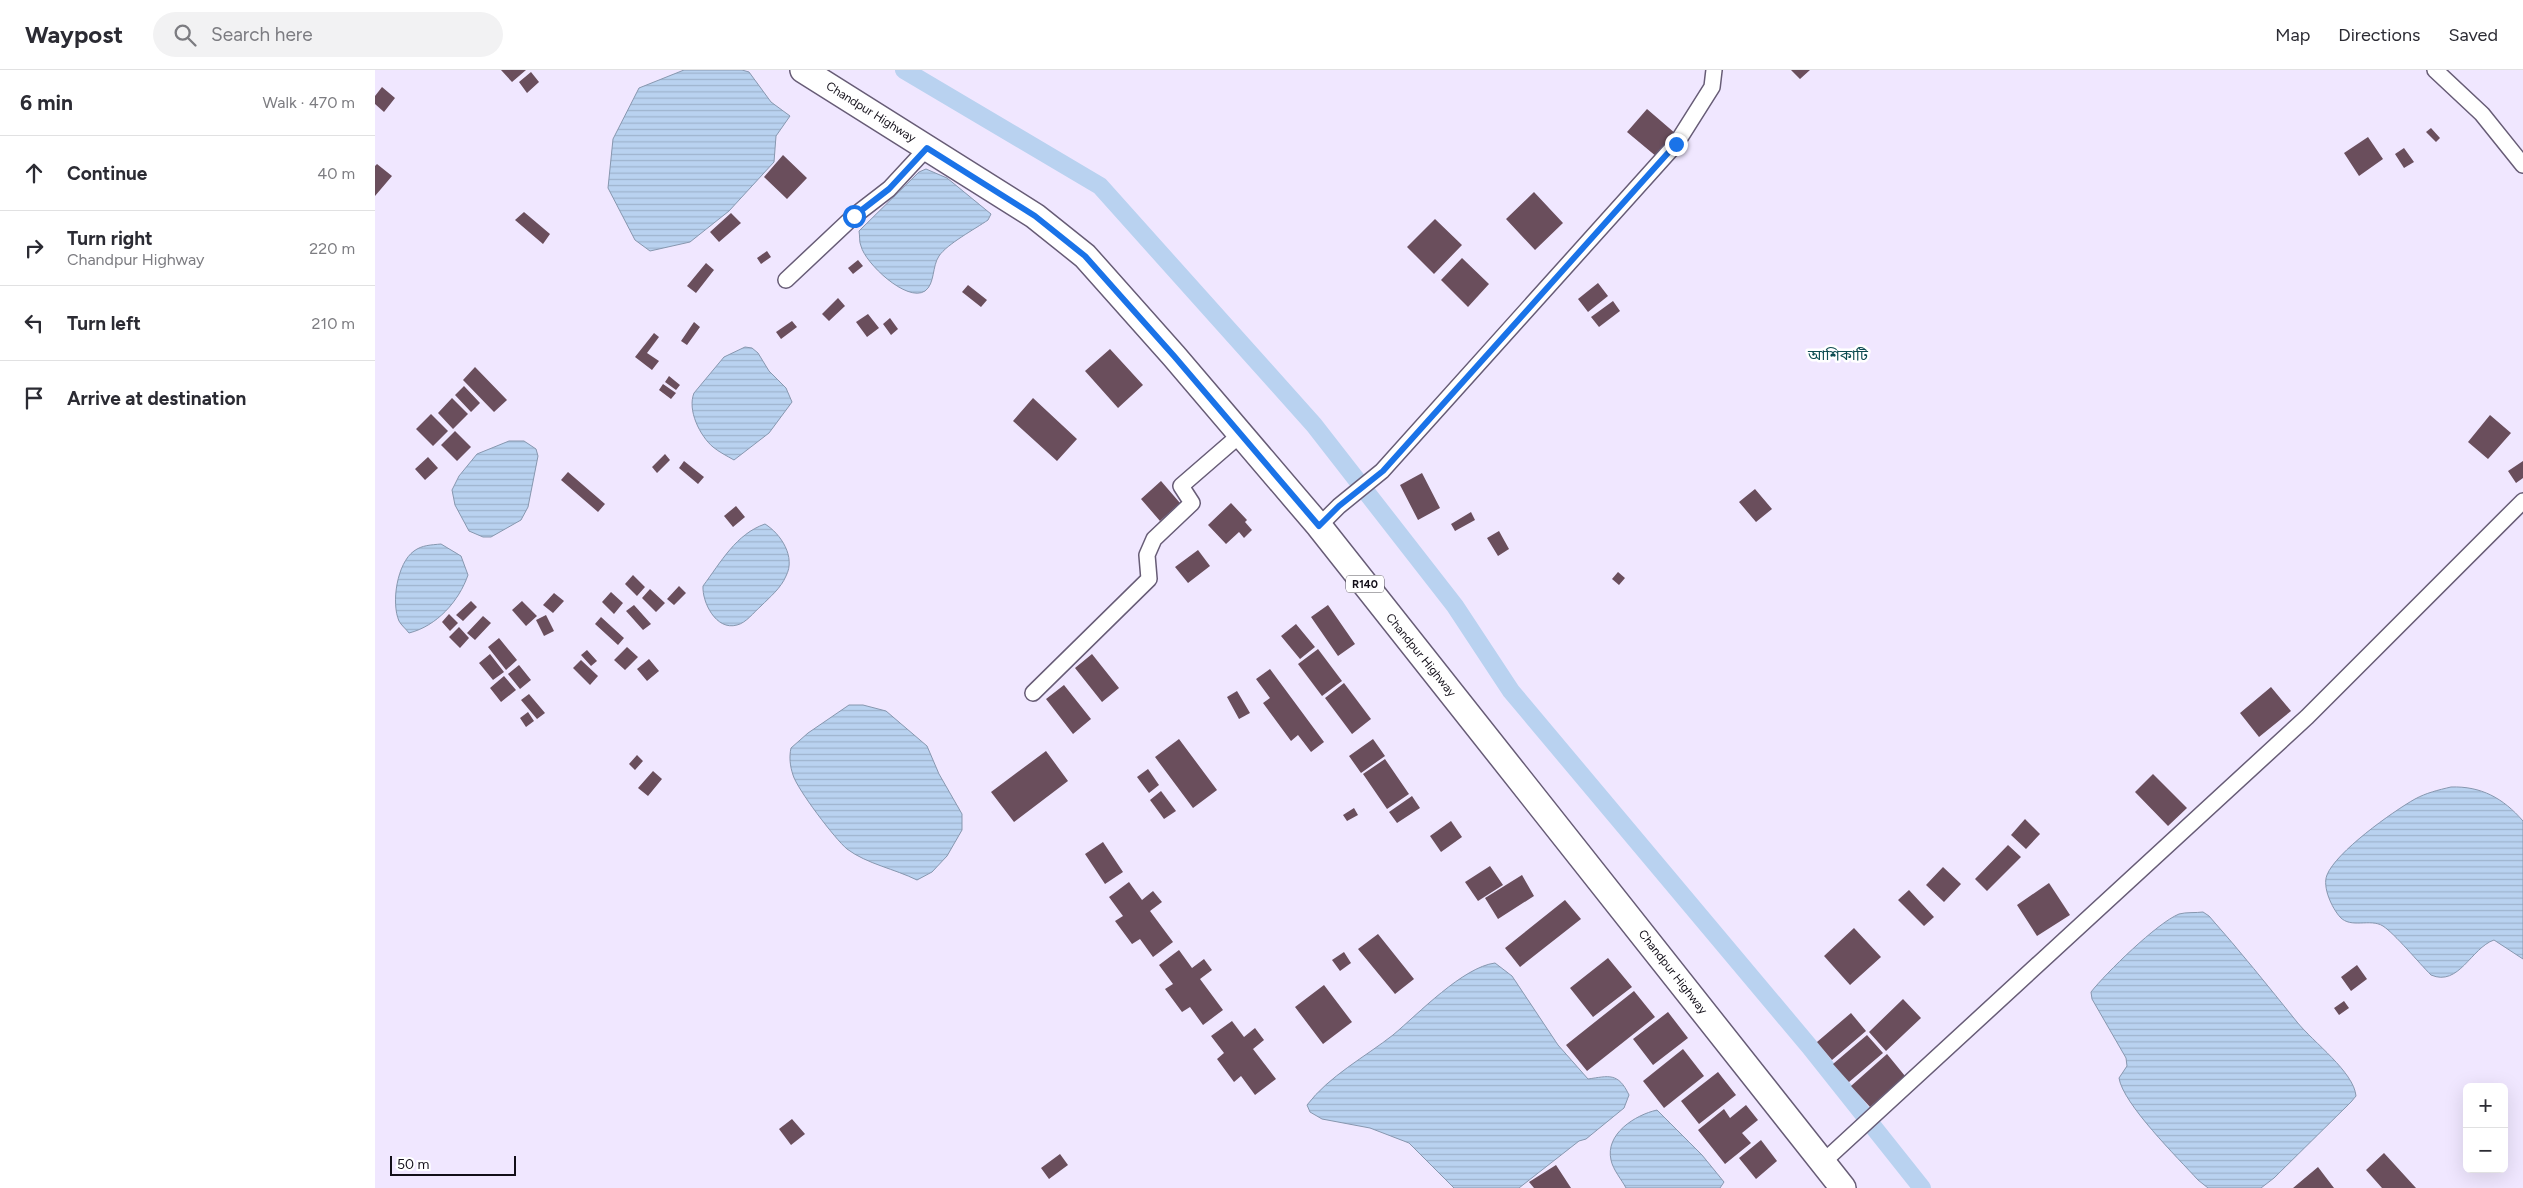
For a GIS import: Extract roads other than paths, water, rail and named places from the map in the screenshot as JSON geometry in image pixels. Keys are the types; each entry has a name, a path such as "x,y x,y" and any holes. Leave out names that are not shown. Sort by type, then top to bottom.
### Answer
{"main road":[{"name":"Chandpur Highway","path":"803,70 1035,216 1085,256 1319,526 1650,941 1843,1188"}],"street":[{"path":"1319,526 1339,506 1383,471 1676,144 1712,87 1714,70"},
{"path":"2435,70 2482,114 2523,165"},
{"path":"786,280 854,216 889,189 927,148"},
{"path":"1033,693 1149,579 1147,555 1154,539 1192,503 1181,486 1241,434"},
{"path":"1823,1163 2307,717 2523,501"}],"water":[{"path":"684,70 742,70 749,72 771,102 790,116 776,136 774,162 729,211 690,242 650,251 635,240 608,188 613,139 639,88"},
{"path":"926,169 947,178 991,214 988,220 943,251 937,260 928,288 917,293 898,287 878,271 864,253 860,244 859,231 919,172"},
{"path":"745,347 752,348 758,353 769,371 786,388 792,402 769,433 734,460 715,449 699,430 692,407 692,400 694,393 724,357"},
{"path":"509,441 524,441 536,449 538,456 528,507 521,520 491,537 483,537 469,531 455,505 452,490 459,476 477,454"},
{"path":"765,524 771,528 785,547 788,554 789,569 775,592 747,620 737,625 729,626 723,624 717,620 708,607 703,593 703,586 737,542"},
{"path":"441,544 461,556 468,575 459,594 446,611 429,625 409,633 400,622 396,604 397,584 403,564 417,549 423,546"},
{"path":"849,705 863,705 886,711 927,746 939,774 962,814 962,830 947,856 932,872 917,880 863,859 847,849 817,814 801,791 793,775 790,761 791,748 808,733"},
{"path":"2451,787 2482,791 2491,795 2508,806 2523,821 2523,959 2494,940 2486,944 2457,971 2449,976 2441,977 2431,975 2383,926 2372,923 2344,921 2334,908 2329,897 2326,880 2332,866 2341,855 2379,823 2419,797"},
{"path":"2203,912 2209,916 2232,942 2304,1030 2341,1067 2354,1087 2356,1096 2274,1178 2261,1188 2208,1188 2165,1145 2140,1116 2123,1089 2119,1078 2127,1066 2126,1058 2092,999 2091,992 2098,984 2132,949 2158,927 2179,914"},
{"path":"1495,963 1512,976 1558,1045 1588,1079 1612,1077 1621,1082 1629,1095 1624,1108 1586,1139 1579,1141 1519,1188 1454,1188 1409,1143 1370,1128 1322,1119 1310,1112 1307,1105 1336,1076 1393,1035 1455,982 1482,966"},
{"path":"1657,1110 1702,1155 1724,1182 1720,1188 1626,1188 1612,1164 1610,1151 1613,1142 1623,1127 1631,1121"}],"waterway":[{"path":"904,70 1100,186 1314,425 1455,606 1511,691 1809,1046 1922,1188"}],"district":[{"name":"আশিকাটি","path":"1838,355"}]}
